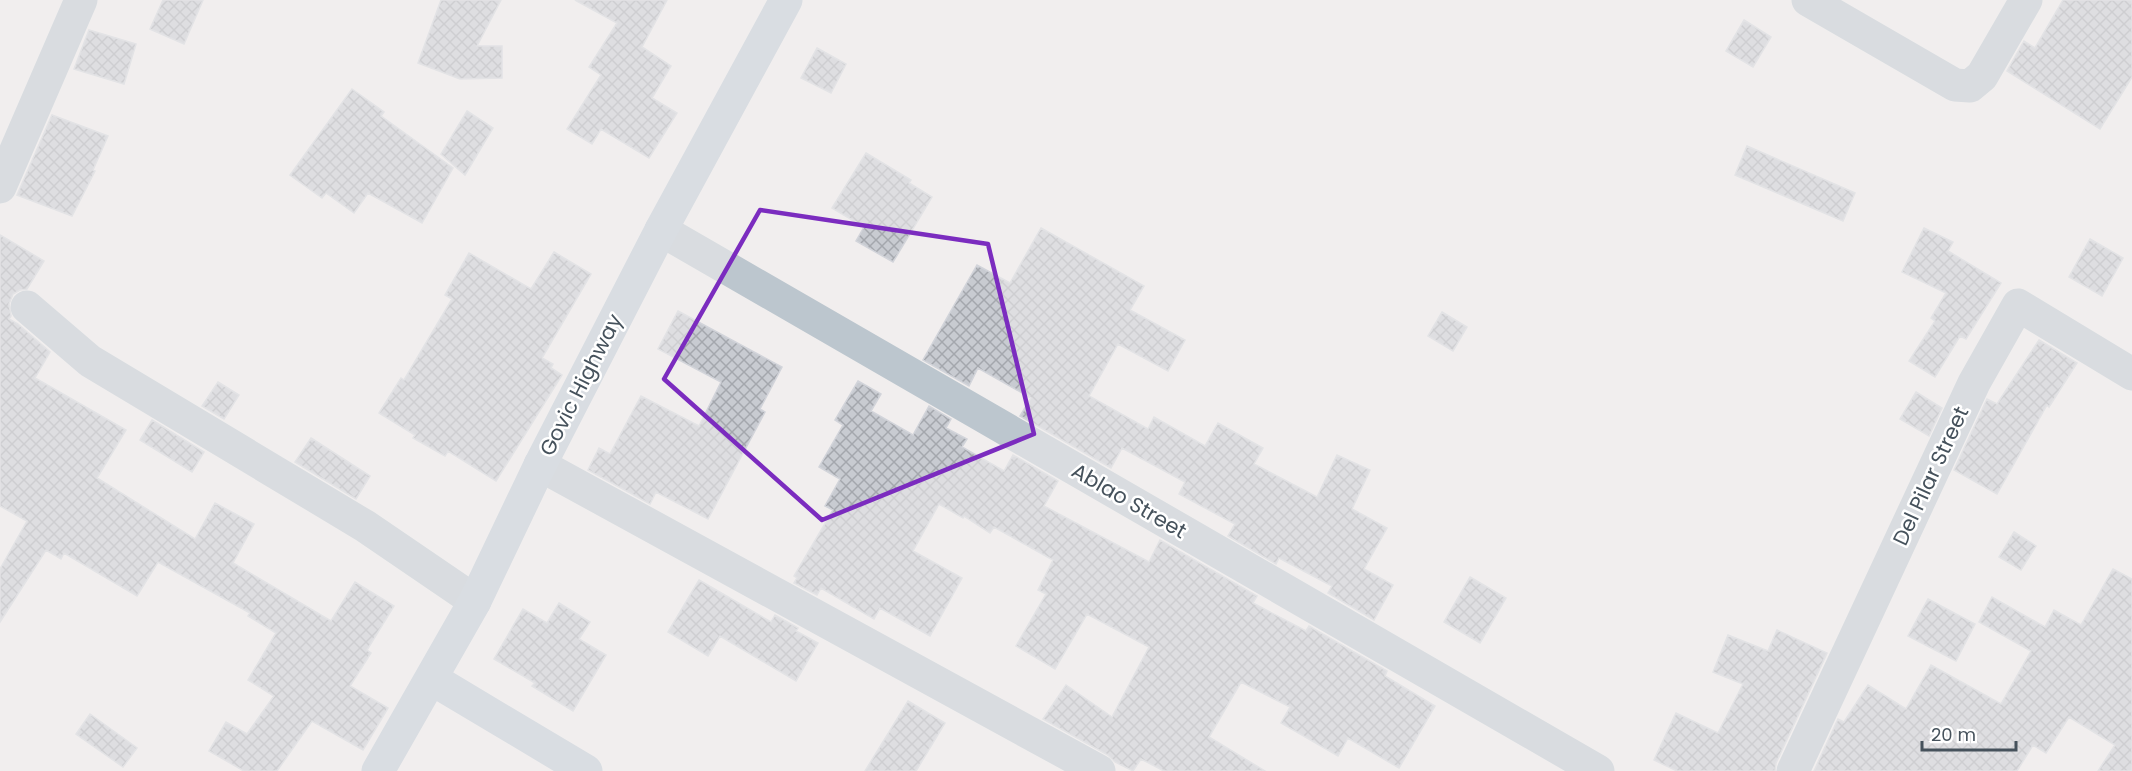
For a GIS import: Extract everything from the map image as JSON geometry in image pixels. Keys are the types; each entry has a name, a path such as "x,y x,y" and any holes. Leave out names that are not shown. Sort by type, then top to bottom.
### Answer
{"main road":[{"name":"Govic Highway","path":"378,771 475,601 540,465 781,2"},
{"path":"432,679 586,771"}],"street":[{"path":"0,187 81,0"},
{"path":"1808,0 1955,85 1970,86 1982,76 2026,0"},
{"name":"Ablao Street","path":"661,230 1598,771"},
{"name":"Del Pilar Street","path":"1793,771 1974,383 2018,305 2132,374"},
{"path":"27,307 90,361 365,526 475,601"},
{"path":"540,465 1099,771"}],"highlighted area":[{"path":"760,210 988,244 1034,434 822,520 664,379"}],"building":[{"path":"163,0 203,0 184,44 150,29"},
{"path":"441,0 501,0 477,46 502,46 502,78 460,79 418,63"},
{"path":"575,0 667,0 642,47 671,66 652,98 677,113 649,158 601,129 592,144 567,129 601,75 589,67 617,23"},
{"path":"2063,0 2132,0 2132,77 2100,129 2007,71 2024,41 2035,48"},
{"path":"1744,20 1771,37 1753,67 1726,51"},
{"path":"89,30 136,44 124,84 74,69"},
{"path":"817,48 846,64 831,93 801,78"},
{"path":"352,89 384,112 381,116 453,168 422,223 368,193 354,213 326,193 322,198 290,175"},
{"path":"467,111 493,128 465,175 441,154"},
{"path":"52,115 108,136 93,170 95,171 72,216 17,195"},
{"path":"1747,146 1855,193 1843,221 1735,175"},
{"path":"866,153 911,180 909,183 932,197 893,262 856,241 864,227 832,208"},
{"path":"1041,228 1144,286 1130,310 1185,340 1168,371 1118,344 1089,396 1148,429 1154,417 1205,446 1218,423 1263,448 1254,464 1317,497 1337,455 1370,470 1352,509 1387,528 1364,569 1393,585 1374,620 1328,593 1332,586 1279,558 1276,564 1228,536 1235,524 1179,494 1185,482 1122,448 1111,468 1020,416 1031,398 978,368 969,386 923,360 977,265 1010,283"},
{"path":"1924,228 1953,242 1948,251 2001,283 1966,339 1960,336 1935,377 1909,361 1935,321 1931,318 1946,293 1902,272"},
{"path":"0,235 44,261 27,289 13,294 9,304 11,316 9,319 50,352 35,378 126,430 97,478 195,539 215,503 254,524 233,563 331,621 355,582 394,606 367,650 371,653 350,686 388,708 363,750 312,721 277,771 244,771 209,751 226,722 247,734 274,696 248,680 276,633 248,616 250,613 158,562 137,596 64,553 61,559 46,550 0,622 0,569 27,521 0,506"},
{"path":"2090,239 2123,258 2102,296 2069,277"},
{"path":"554,252 591,274 542,358 553,364 551,368 562,375 496,481 448,451 445,456 413,438 415,435 379,413 401,378 404,380 452,299 445,295 469,253 531,289"},
{"path":"678,311 782,367 760,409 765,412 708,519 656,492 650,504 588,470 599,448 610,454 641,396 699,426 721,382 658,349"},
{"path":"1442,312 1467,327 1453,351 1428,336"},
{"path":"2039,340 2077,363 2049,407 2047,405 1997,494 1954,470 1987,399 1997,404"},
{"path":"858,381 881,394 871,411 913,435 929,406 951,419 946,428 967,439 962,447 1004,471 1013,455 1058,481 1044,506 1149,562 1160,540 1257,596 1253,603 1306,631 1309,626 1387,671 1385,676 1435,706 1399,768 1348,738 1338,756 1281,723 1290,707 1241,682 1209,737 1265,771 1164,771 1141,759 1133,771 1115,762 1108,755 1043,719 1066,685 1112,717 1149,647 1087,614 1055,669 1016,646 1046,594 1038,590 1053,560 994,527 990,533 964,516 963,518 939,504 913,551 962,578 930,636 880,608 874,619 821,588 817,595 794,583 797,578 794,576 833,510 825,506 840,479 819,467 843,425 835,420"},
{"path":"218,382 239,395 224,419 202,406"},
{"path":"1916,392 1942,408 1929,436 1900,419"},
{"path":"152,420 204,452 192,472 140,440"},
{"path":"311,438 370,476 356,499 295,462"},
{"path":"2014,532 2036,546 2021,570 1999,557"},
{"path":"2113,569 2132,579 2132,771 2098,771 2115,745 2069,717 2046,753 2033,745 2017,771 1814,771 1838,719 1844,722 1868,685 1906,709 1931,665 2001,704 2031,651 1979,622 1992,597 2045,627 2054,610 2081,625"},
{"path":"1470,577 1506,598 1480,643 1444,622"},
{"path":"699,580 771,622 775,615 798,628 796,631 818,643 796,681 720,636 708,656 668,632"},
{"path":"1928,599 1975,624 1956,661 1908,636"},
{"path":"559,603 590,622 579,639 606,655 573,711 532,686 535,683 494,659 523,609 547,623"},
{"path":"1777,630 1827,653 1776,763 1775,771 1677,771 1654,760 1676,713 1718,733 1743,684 1713,672 1728,635 1768,651"},
{"path":"908,701 945,723 916,771 865,771"},
{"path":"90,714 137,748 123,767 76,734"}]}
